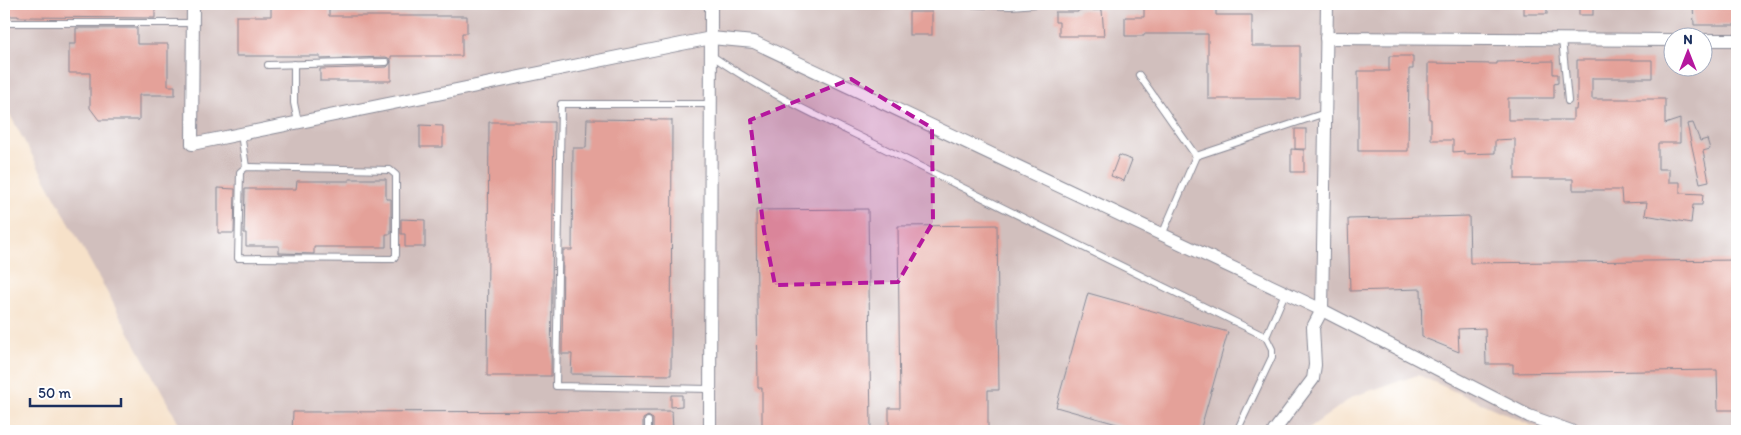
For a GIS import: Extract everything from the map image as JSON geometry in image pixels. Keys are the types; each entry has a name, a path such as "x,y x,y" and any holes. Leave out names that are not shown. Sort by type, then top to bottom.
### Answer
{"street":[{"path":"193,4 192,144 711,38 754,42 1322,310 1530,416 1571,431"},
{"path":"710,431 711,4"},
{"path":"1274,431 1312,379 1315,360 1312,327 1322,310 1327,4"},
{"path":"1326,38 1664,40"},
{"path":"1714,40 1737,40"}],"lane":[{"path":"964,4 1010,6 1038,4"},
{"path":"4,24 193,23"},
{"path":"1562,39 1568,101"},
{"path":"711,55 742,76 801,107 1266,337 1272,349 1272,357 1237,431"},
{"path":"268,65 386,62"},
{"path":"294,64 294,103 298,122"},
{"path":"1139,75 1196,156"},
{"path":"710,390 556,386 561,104 711,104"},
{"path":"1162,235 1196,156 1325,113"},
{"path":"241,134 246,167"},
{"path":"246,167 390,170 396,175 396,255 393,259 238,258 240,172 246,167"},
{"path":"1266,337 1286,293"},
{"path":"648,421 648,431"}],"highlighted area":[{"path":"851,79 932,128 933,222 898,282 775,285 764,231 750,120"}],"shaded area":[{"path":"4,4 1737,4 1737,431 1544,431 1418,375 1354,396 1305,431 183,431 4,104"}],"building":[{"path":"5,4 155,4 155,18 6,16"},
{"path":"271,4 329,4 329,16 467,16 467,33 462,33 462,56 391,56 391,62 386,57 320,59 320,56 236,56 236,16 271,16"},
{"path":"1144,4 1216,4 1216,15 1252,15 1252,46 1300,46 1300,99 1208,99 1208,34 1144,34 1144,36 1125,36 1125,17 1144,17"},
{"path":"1524,4 1547,4 1547,14 1524,14"},
{"path":"1579,4 1593,4 1593,15 1579,15"},
{"path":"1693,4 1737,4 1737,25 1694,25"},
{"path":"1078,10 1102,10 1104,36 1059,36 1059,22 1055,22 1055,12 1078,12"},
{"path":"909,12 932,12 932,35 909,35"},
{"path":"76,28 137,28 137,44 168,44 168,86 175,86 175,95 139,95 139,120 99,120 90,108 90,73 69,73 69,44 76,44"},
{"path":"1389,56 1413,56 1413,69 1409,69 1408,151 1358,151 1358,71 1389,71"},
{"path":"1577,60 1652,60 1652,78 1592,78 1592,99 1665,99 1665,124 1680,119 1680,143 1658,143 1658,169 1669,169 1669,182 1680,182 1680,193 1703,194 1702,205 1693,205 1691,223 1645,215 1647,202 1622,203 1621,190 1573,190 1573,179 1515,179 1515,139 1495,140 1495,153 1464,154 1464,151 1453,152 1453,140 1431,140 1428,63 1497,64 1497,62 1553,61 1553,74 1558,74 1558,83 1554,84 1554,98 1508,98 1508,120 1573,120 1573,110 1576,110 1577,99"},
{"path":"391,62 391,81 320,81 320,69 387,67"},
{"path":"587,119 672,120 671,375 571,374 572,354 562,354 563,250 572,250 573,148 586,148"},
{"path":"489,122 554,122 551,376 487,376"},
{"path":"1693,123 1700,141 1707,139 1710,149 1703,151 1709,181 1700,183 1687,124"},
{"path":"420,125 443,126 443,147 420,147"},
{"path":"1295,129 1306,129 1306,149 1295,149"},
{"path":"1291,149 1304,150 1304,172 1291,172"},
{"path":"1119,155 1132,160 1124,181 1111,176"},
{"path":"349,179 386,179 386,199 391,199 391,234 386,234 386,247 314,247 314,254 279,253 279,246 246,246 246,233 244,233 245,189 296,189 297,181 349,181"},
{"path":"218,188 235,189 234,233 218,233"},
{"path":"868,209 871,431 762,431 762,388 758,388 756,210"},
{"path":"1469,216 1470,263 1737,260 1737,410 1718,410 1717,370 1513,373 1513,364 1486,364 1485,328 1458,329 1459,352 1422,337 1421,289 1350,291 1348,219"},
{"path":"401,219 425,220 425,247 405,247 405,234 401,234"},
{"path":"997,225 999,390 988,390 988,431 889,431 889,408 900,408 898,226"},
{"path":"1088,293 1228,332 1200,431 1142,431 1056,407"},
{"path":"671,395 682,395 682,406 671,407"},
{"path":"672,411 673,431 653,431 653,419 648,416 643,419 643,431 292,431 293,412"}]}
